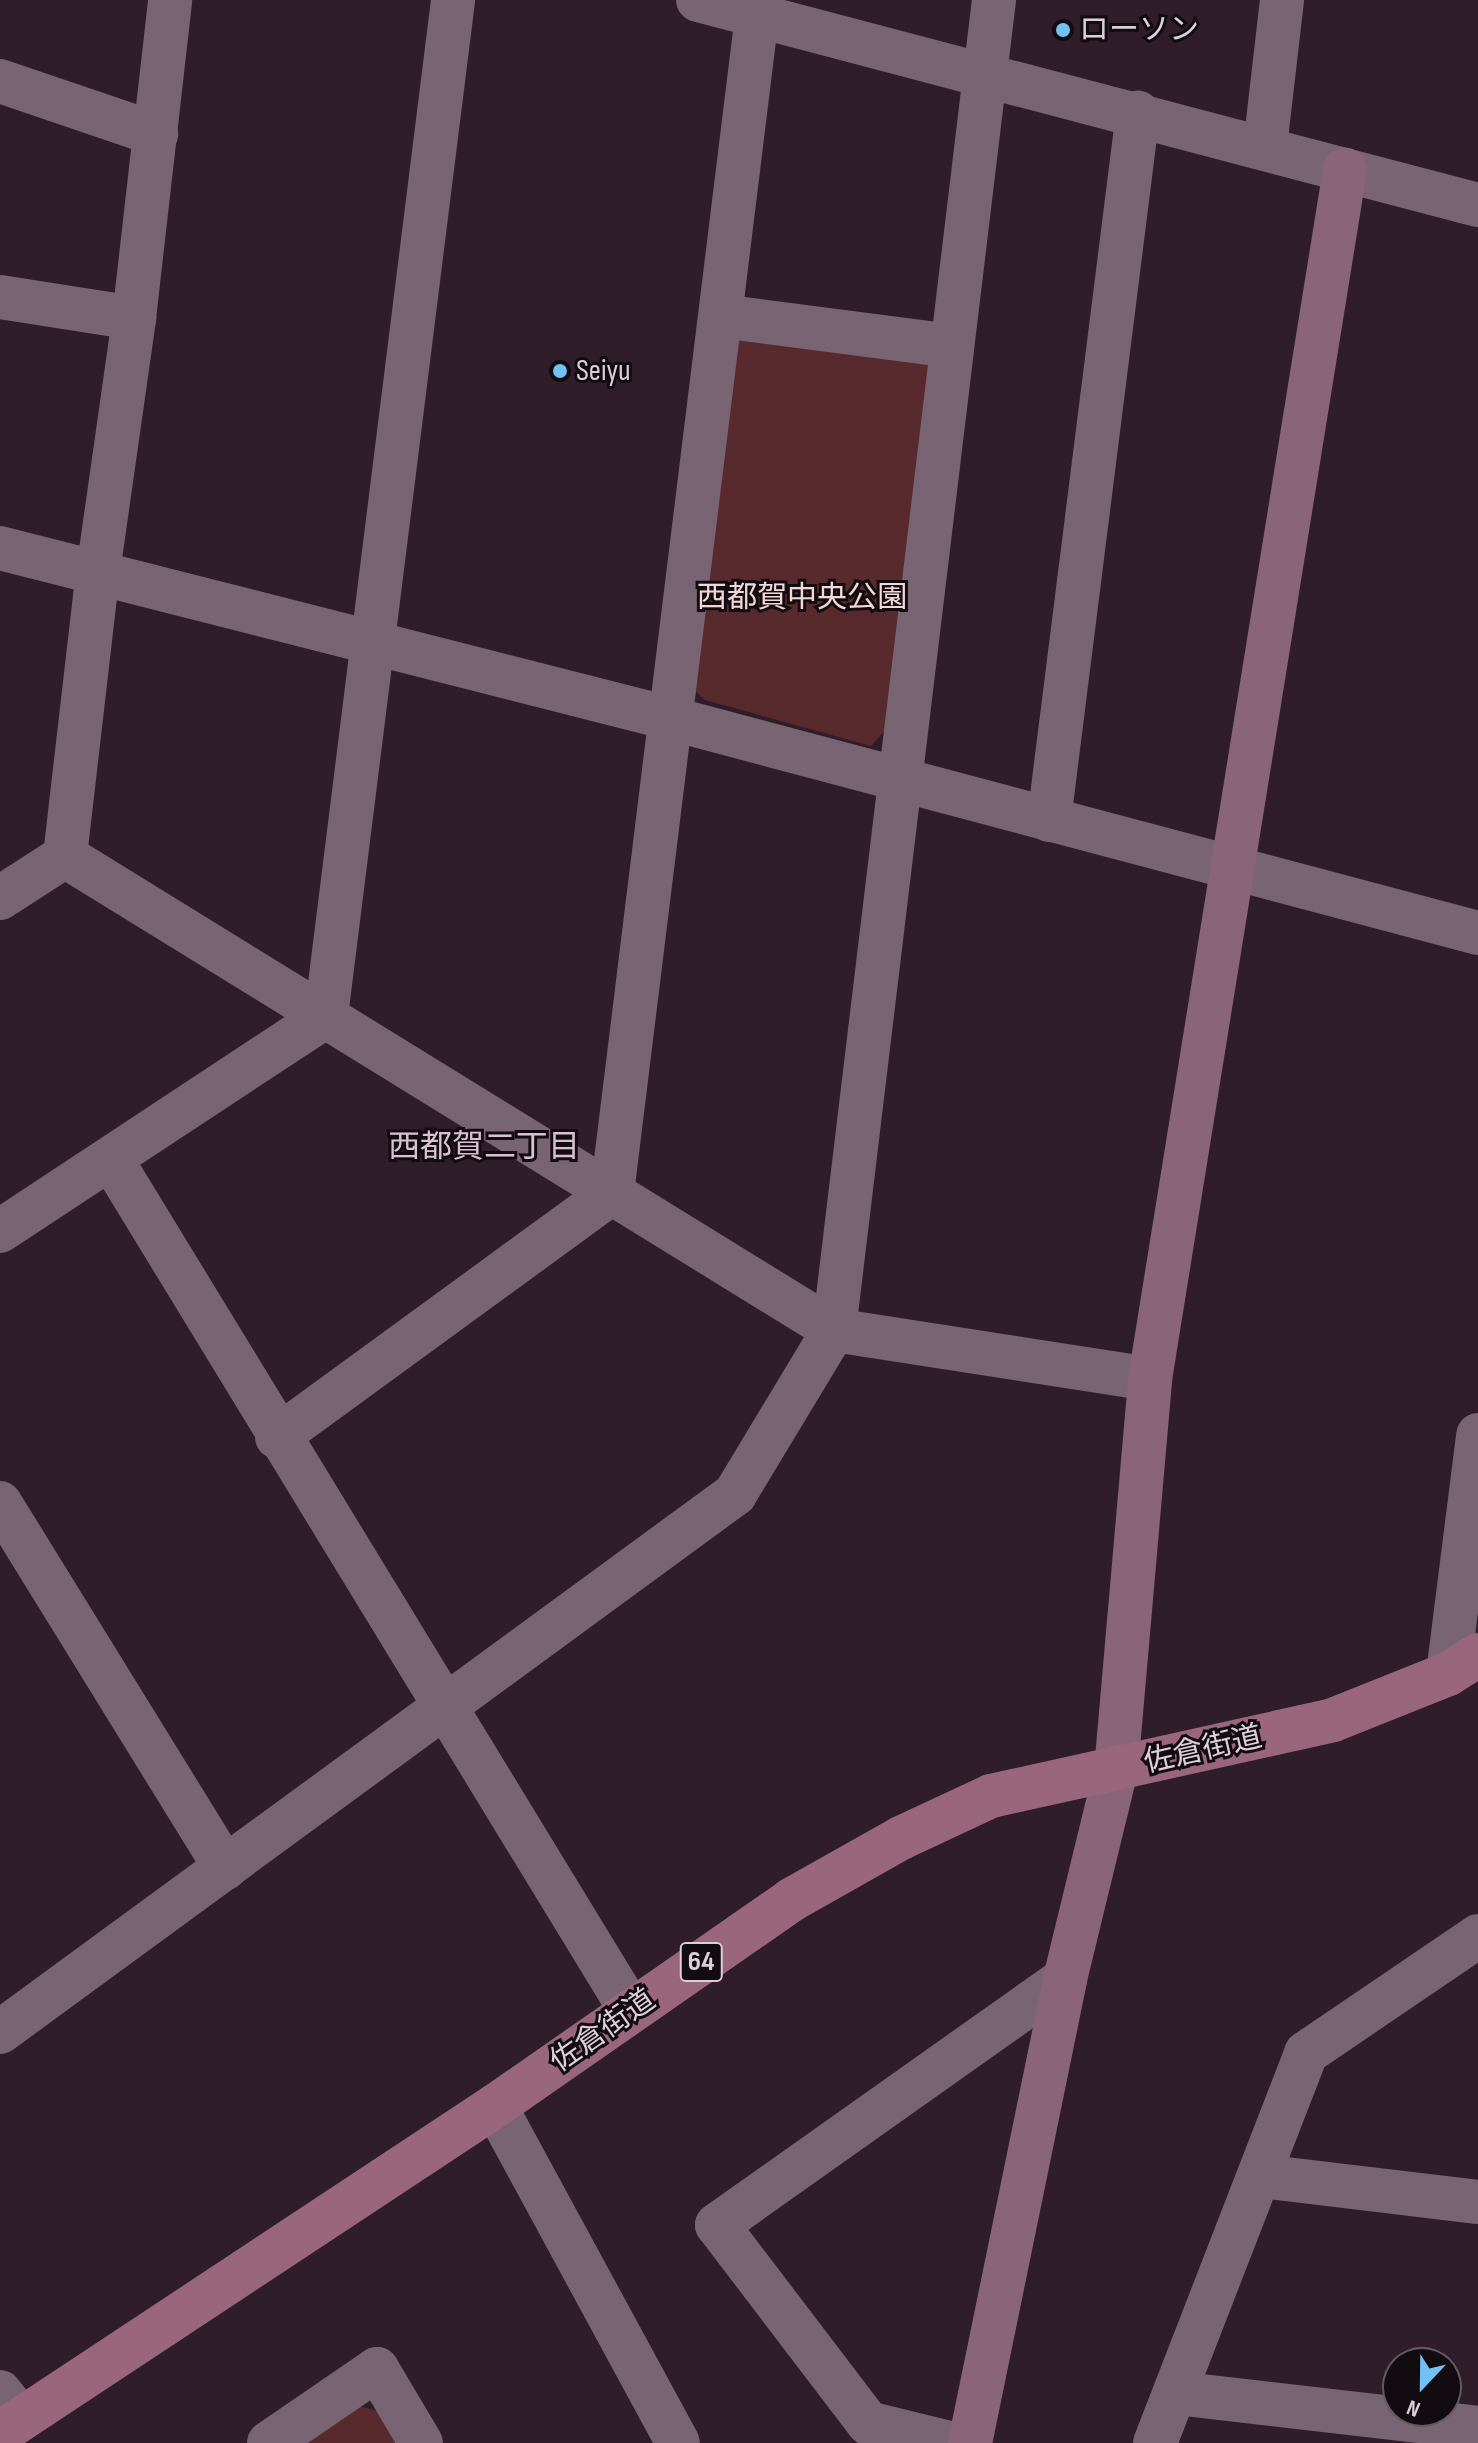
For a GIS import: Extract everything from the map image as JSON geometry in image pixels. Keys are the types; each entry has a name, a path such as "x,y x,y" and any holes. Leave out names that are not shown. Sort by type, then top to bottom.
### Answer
{"main road":[{"name":"佐倉街道","path":"7,2415 495,2106 791,1900 901,1838 991,1796 1333,1720 1463,1664"}],"street":[{"path":"65,856 98,572 134,318 170,0"},
{"path":"0,1231 326,1016 453,0"},
{"path":"698,0 758,8 985,73 1478,205"},
{"path":"2,2027 225,1868 444,1704 735,1494 834,1330 994,0"},
{"path":"1265,147 1282,0"},
{"path":"277,1437 612,1193 673,719 758,8"},
{"path":"0,81 156,134"},
{"path":"1049,820 1138,113"},
{"path":"970,2443 1065,1979 1116,1770 1150,1379 1345,170"},
{"path":"0,297 134,318"},
{"path":"721,316 952,346"},
{"path":"0,548 673,719 1478,933"},
{"path":"65,856 834,1330 1150,1379"},
{"path":"0,898 65,856"},
{"path":"111,1159 277,1437 631,2011"},
{"path":"1463,1664 1478,1435"},
{"path":"0,1503 225,1868"},
{"path":"1155,2443 1306,2053 1478,1936"},
{"path":"950,2443 868,2423 717,2225 1065,1979"},
{"path":"495,2106 678,2443"},
{"path":"1260,2176 1478,2202"},
{"path":"269,2443 377,2369 421,2443"},
{"path":"1176,2393 1478,2428"}],"green space":[{"name":"西都賀中央公園","path":"756,330 929,365 886,729 871,746 705,700 691,687 735,342"},
{"path":"358,2406 390,2414 407,2443 302,2443"}],"place":[{"name":"ローソン","path":"1063,30"},
{"name":"Seiyu","path":"560,371"}],"district":[{"name":"西都賀二丁目","path":"484,1148"}]}
